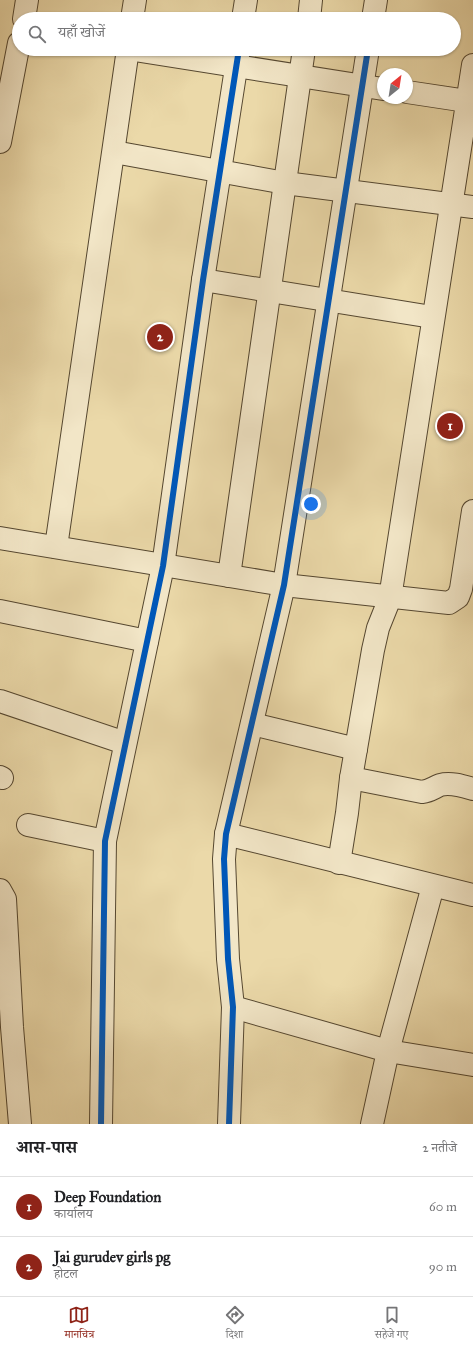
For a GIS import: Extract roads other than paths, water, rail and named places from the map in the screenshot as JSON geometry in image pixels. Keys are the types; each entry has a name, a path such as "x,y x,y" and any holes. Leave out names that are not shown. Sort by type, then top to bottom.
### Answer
{"street":[{"path":"25,12 27,0"},
{"path":"133,12 134,0"},
{"path":"244,12 246,0"},
{"path":"310,12 311,0"},
{"path":"374,12 376,0"},
{"path":"0,142 17,56"},
{"path":"56,547 127,56"},
{"path":"213,56 237,58 300,77 373,87"},
{"path":"229,576 303,56"},
{"path":"229,1124 233,1007 228,959 224,859 226,834 284,585 346,191 373,87 369,56"},
{"path":"101,1124 105,841 163,566 203,280 237,58"},
{"path":"339,863 351,778 373,650 378,628 390,598 432,318 470,101 473,65"},
{"path":"413,93 470,101"},
{"path":"114,152 285,183 473,207"},
{"path":"203,280 432,318"},
{"path":"0,538 284,585 390,598 449,603 458,597 473,511"},
{"path":"0,611 147,641"},
{"path":"0,701 125,743"},
{"path":"252,724 356,749"},
{"path":"351,778 422,792 431,791 440,785 450,784 473,789"},
{"path":"28,825 105,841"},
{"path":"226,834 473,895"},
{"path":"372,1124 388,1050 433,886"},
{"path":"0,890 5,899 6,1026 20,1124"},
{"path":"233,1007 388,1050 473,1064"}],"place":[{"name":"Jai gurudev girls pg","path":"160,337"},
{"name":"Deep Foundation","path":"450,426"}]}
